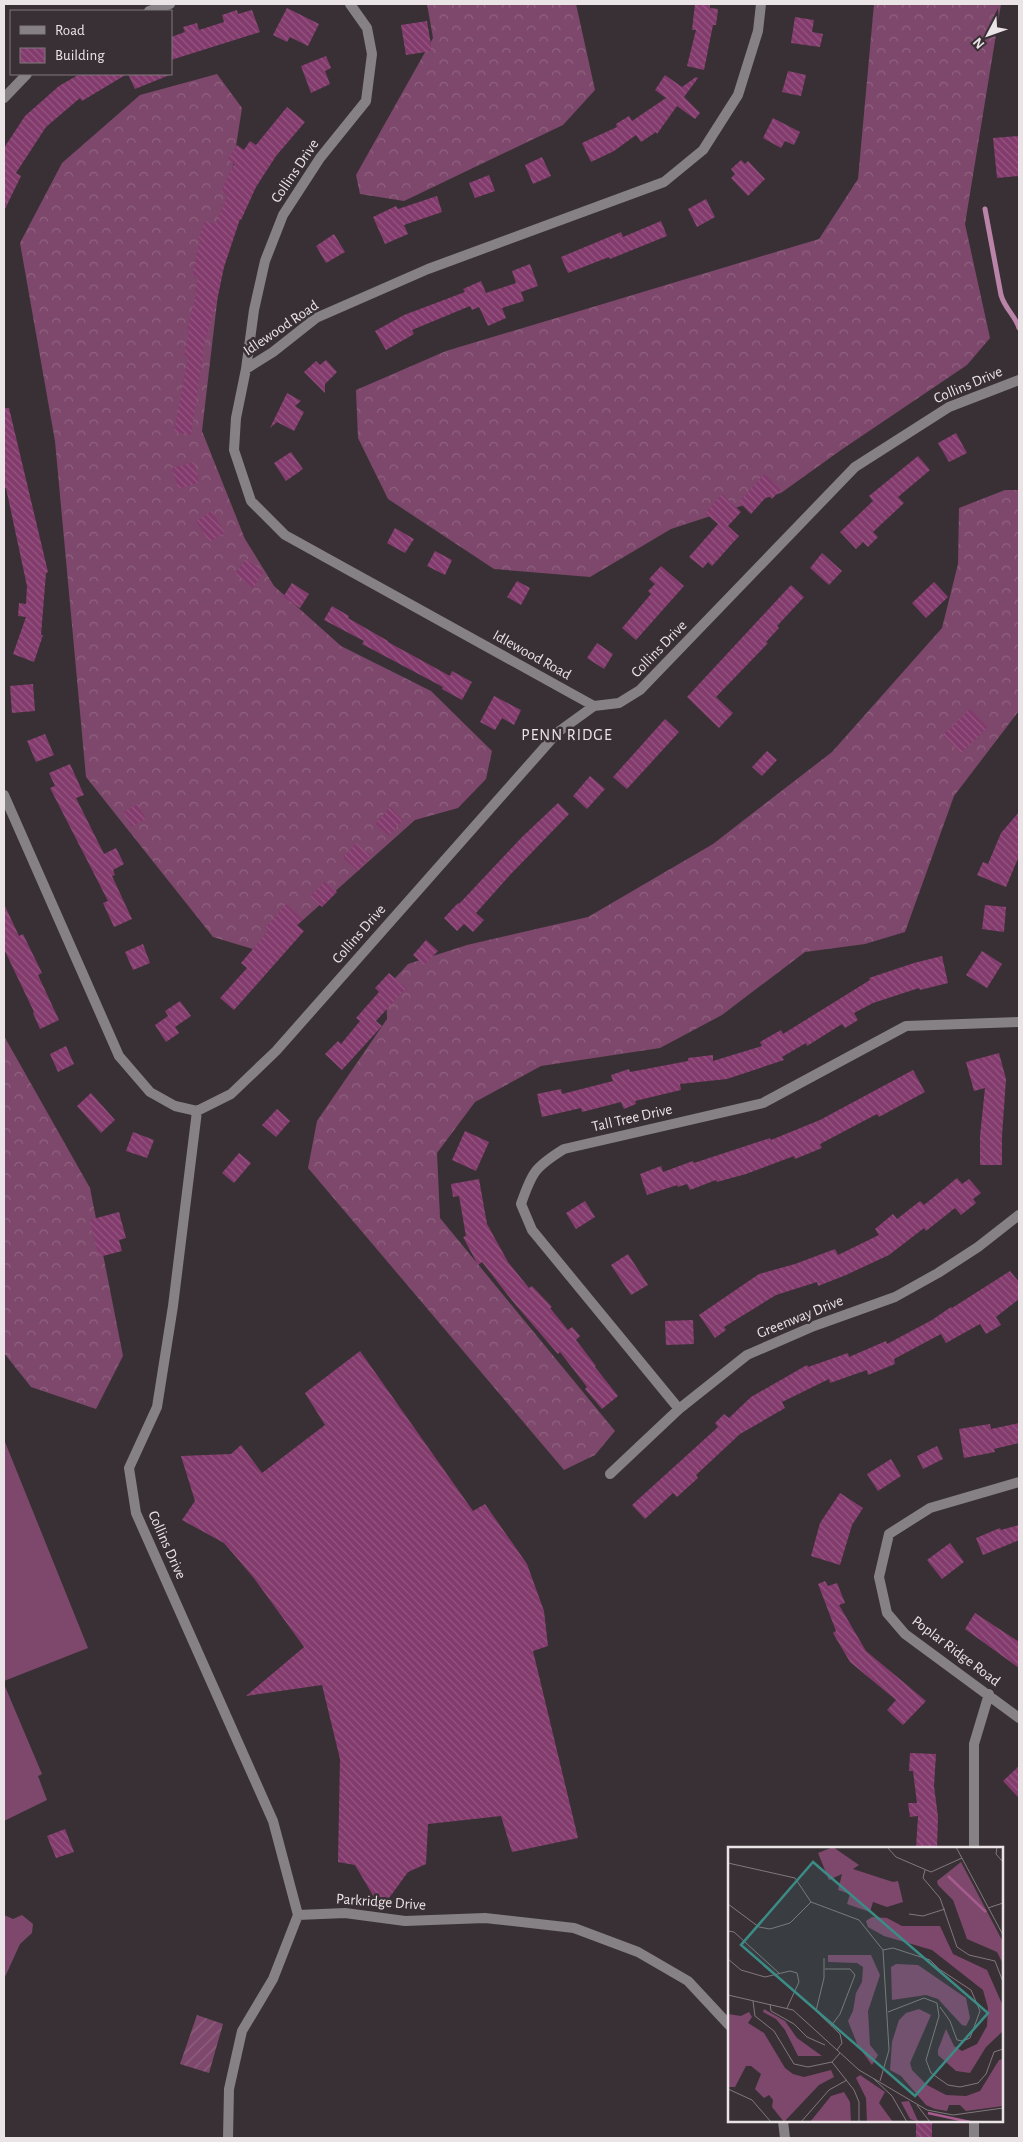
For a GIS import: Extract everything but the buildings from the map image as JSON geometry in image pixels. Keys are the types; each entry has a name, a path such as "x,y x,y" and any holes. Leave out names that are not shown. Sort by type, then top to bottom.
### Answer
{"street":[{"path":"152,10 170,4"},
{"name":"Collins Drive","path":"246,369 254,310 263,269 283,215 320,158 366,101 372,54 367,28 350,4"},
{"name":"Idlewood Road","path":"594,706 285,535 251,501 234,450 236,418 246,369 273,352 316,318 428,270 664,182 703,150 738,95 758,31 761,4"},
{"path":"4,98 26,75"},
{"name":"Collins Drive","path":"298,1915 273,1821 136,1513 129,1468 157,1407 173,1306 196,1111 231,1094 276,1051 558,732 594,706 619,703 640,690 855,467 949,407 1019,380"},
{"path":"4,795 119,1056 150,1092 175,1106 196,1111"},
{"name":"Tall Tree Drive","path":"679,1409 532,1230 521,1204 530,1178 541,1163 564,1149 764,1103 906,1026 1019,1022"},
{"name":"Greenway Drive","path":"610,1474 679,1409 746,1355 814,1326 895,1297 978,1247 1019,1215"},
{"name":"Poplar Ridge Road","path":"1019,1482 930,1508 889,1534 879,1576 887,1613 905,1634 989,1694 1019,1718"},
{"path":"974,1847 974,1744 989,1694"},
{"name":"Parkridge Drive","path":"298,1915 346,1913 405,1922 485,1918 574,1928 638,1952 688,1981 728,2023"},
{"path":"228,2138 229,2089 242,2030 273,1979 298,1915"},
{"path":"783,2122 785,2138"},
{"path":"974,2122 974,2138"}],"green space":[{"path":"427,4 576,4 595,90 563,125 404,201 360,194 356,175 433,38"},
{"path":"874,4 1001,4 965,224 990,338 967,365 781,493 671,529 590,577 494,569 388,499 358,438 356,390 446,351 819,239 858,179"},
{"path":"217,74 242,108 233,165 202,431 245,539 274,586 341,646 431,691 492,751 486,779 458,808 415,820 266,953 213,937 86,777 55,441 20,243 62,163 140,95"},
{"path":"1005,490 1019,490 1018,712 954,796 905,932 865,944 805,952 722,1015 660,1048 541,1066 475,1102 437,1153 440,1218 615,1431 595,1455 564,1470 308,1168 317,1121 387,1019 386,988 408,964 467,945 588,917 713,844 832,752 942,628 958,564 959,508"},
{"path":"4,1036 90,1188 123,1356 96,1409 31,1387 4,1353"},
{"path":"4,1442 88,1648 4,1681"},
{"path":"4,1684 42,1774 38,1776 47,1800 4,1821"},
{"path":"4,1915 13,1919 22,1915 33,1924 32,1933 20,1944 4,1979"},
{"path":"197,2015 223,2024 209,2073 180,2064"}],"waterway":[{"path":"985,209 1001,295 1019,328"}],"district":[{"name":"PENN RIDGE","path":"567,735"}]}
